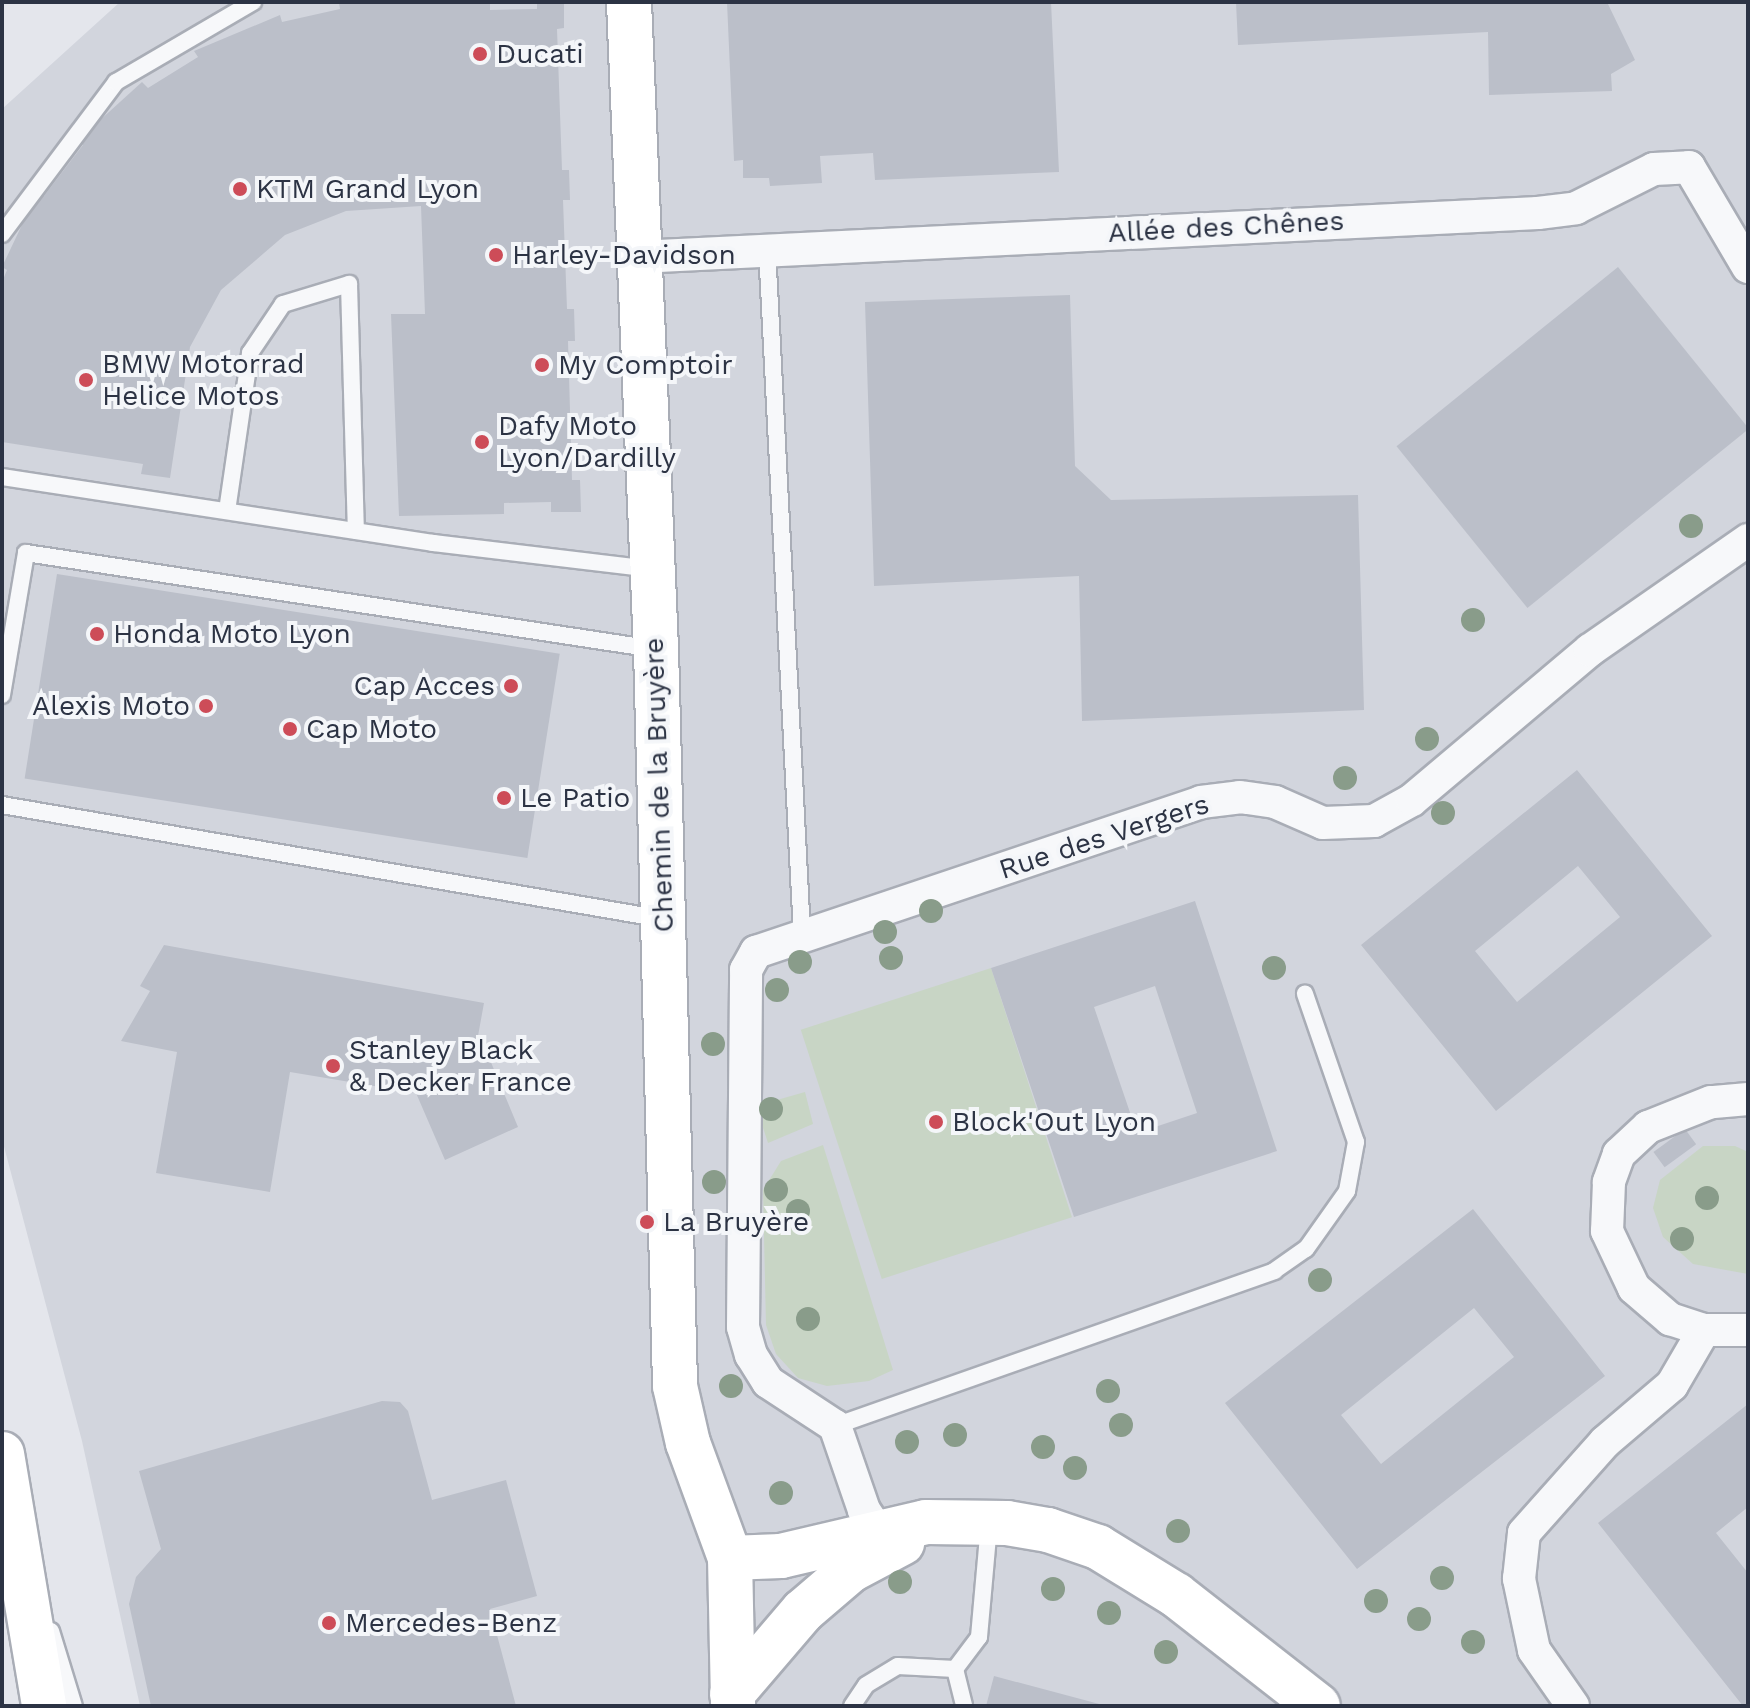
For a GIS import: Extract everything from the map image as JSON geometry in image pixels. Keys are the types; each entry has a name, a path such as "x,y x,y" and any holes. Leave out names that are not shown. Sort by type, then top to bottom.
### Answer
{"main road":[{"name":"Chemin de la Bruyère","path":"629,2 650,569 656,649 675,1386 688,1443 730,1558 732,1700"},
{"path":"5,1472 42,1706"},
{"path":"730,1558 781,1556 926,1522 989,1523 1048,1530 1098,1547 1176,1595 1318,1706"},
{"path":"732,1700 803,1611 851,1570 908,1540 989,1523"},
{"path":"2,1554 42,1706"}],"street":[{"name":"Allée des Chênes","path":"638,257 767,248 1538,213 1576,208 1654,169 1689,167 1748,267"},
{"name":"Rue des Vergers","path":"835,1426 768,1382 751,1355 743,1327 746,970 756,952 1201,802 1240,797 1275,802 1323,823 1374,821 1412,800 1590,650 1748,540"},
{"path":"1748,1099 1711,1102 1648,1127 1619,1154 1609,1182 1607,1231 1634,1288 1670,1319 1704,1330 1748,1330"},
{"path":"1573,1706 1534,1650 1519,1579 1524,1533 1605,1442 1672,1385 1704,1330"},
{"path":"835,1426 864,1510 878,1531"}],"lane":[{"path":"2,234 116,82 253,2"},
{"path":"767,248 802,935"},
{"path":"227,511 250,353 283,304 349,284 356,531"},
{"path":"2,477 356,531 650,569"},
{"path":"2,695 26,553 656,649"},
{"path":"2,805 664,919"},
{"path":"835,1426 1274,1271 1306,1249 1347,1191 1356,1142 1305,994"},
{"path":"5,1472 74,1706"},
{"path":"955,1669 979,1637 989,1523"},
{"path":"852,1706 866,1685 898,1666 955,1669"},
{"path":"955,1669 964,1706"}],"shaded area":[{"path":"120,2 1748,2 1748,1706 140,1706 82,1441 2,1139 2,109"}],"green space":[{"name":"Block'Out Lyon","path":"991,968 1072,1217 882,1279 801,1030"},
{"path":"805,1092 813,1124 768,1143 756,1106"},
{"path":"823,1145 893,1370 869,1381 827,1386 798,1378 776,1354 766,1325 763,1190 781,1161"},
{"path":"1703,1146 1735,1146 1748,1152 1748,1274 1693,1264 1663,1237 1653,1208 1660,1180"}],"building":[{"path":"537,2 564,2 564,28 557,29 562,170 569,170 570,200 563,200 567,309 574,309 575,341 568,341 572,480 580,480 581,512 551,512 551,502 504,503 504,514 399,516 391,314 425,314 421,206 346,211 285,235 221,290 190,347 170,478 141,474 143,464 2,442 2,282 7,270 2,267 38,191 44,196 83,145 77,141 142,82 148,88 198,57 194,51 280,15 282,22 340,9 339,3 490,4 490,10 537,9"},
{"path":"727,2 1051,2 1059,172 875,180 873,153 820,156 822,183 770,186 769,178 743,178 743,160 734,161"},
{"path":"1236,2 1607,2 1635,60 1611,74 1612,91 1489,95 1488,32 1238,45"},
{"path":"1618,267 1748,429 1527,608 1397,446"},
{"path":"1070,295 1075,466 1111,500 1358,495 1364,710 1082,721 1079,576 874,586 865,302"},
{"name":"Cap Moto","path":"57,574 560,654 527,858 25,778"},
{"path":"1577,770 1712,936 1496,1111 1361,945","holes":["1578,866 1620,917 1517,1002 1475,951"]},
{"path":"1195,901 1277,1151 1074,1217 991,968","holes":["1155,986 1197,1113 1137,1133 1094,1007"]},
{"name":"Stanley Black & Decker France","path":"164,945 484,1003 474,1058 490,1060 518,1127 445,1160 416,1093 290,1072 270,1192 156,1173 177,1052 121,1041 150,991 140,986"},
{"path":"1685,1129 1696,1144 1665,1167 1653,1152"},
{"path":"1473,1209 1605,1376 1357,1569 1225,1403","holes":["1474,1308 1514,1357 1381,1464 1341,1415"]},
{"path":"382,1401 400,1402 408,1411 432,1500 506,1480 537,1596 490,1609 516,1706 151,1706 129,1604 136,1577 161,1549 139,1471"},
{"path":"1748,1404 1748,1507 1716,1533 1748,1573 1748,1706 1743,1706 1598,1523"},
{"path":"994,1676 1103,1705 1103,1706 986,1706"}],"place":[{"name":"Ducati","path":"480,54"},
{"name":"KTM Grand Lyon","path":"240,189"},
{"name":"Harley-Davidson","path":"496,255"},
{"name":"My Comptoir","path":"542,365"},
{"name":"BMW Motorrad Helice Motos","path":"86,380"},
{"name":"Dafy Moto Lyon/Dardilly","path":"482,442"},
{"name":"Honda Moto Lyon","path":"97,634"},
{"name":"Cap Acces","path":"511,686"},
{"name":"Alexis Moto","path":"206,706"},
{"name":"Cap Moto","path":"290,729"},
{"name":"Le Patio","path":"504,798"},
{"name":"Stanley Black & Decker France","path":"333,1066"},
{"name":"Block'Out Lyon","path":"936,1122"},
{"name":"La Bruyère","path":"647,1222"},
{"name":"Mercedes-Benz","path":"329,1623"}]}
